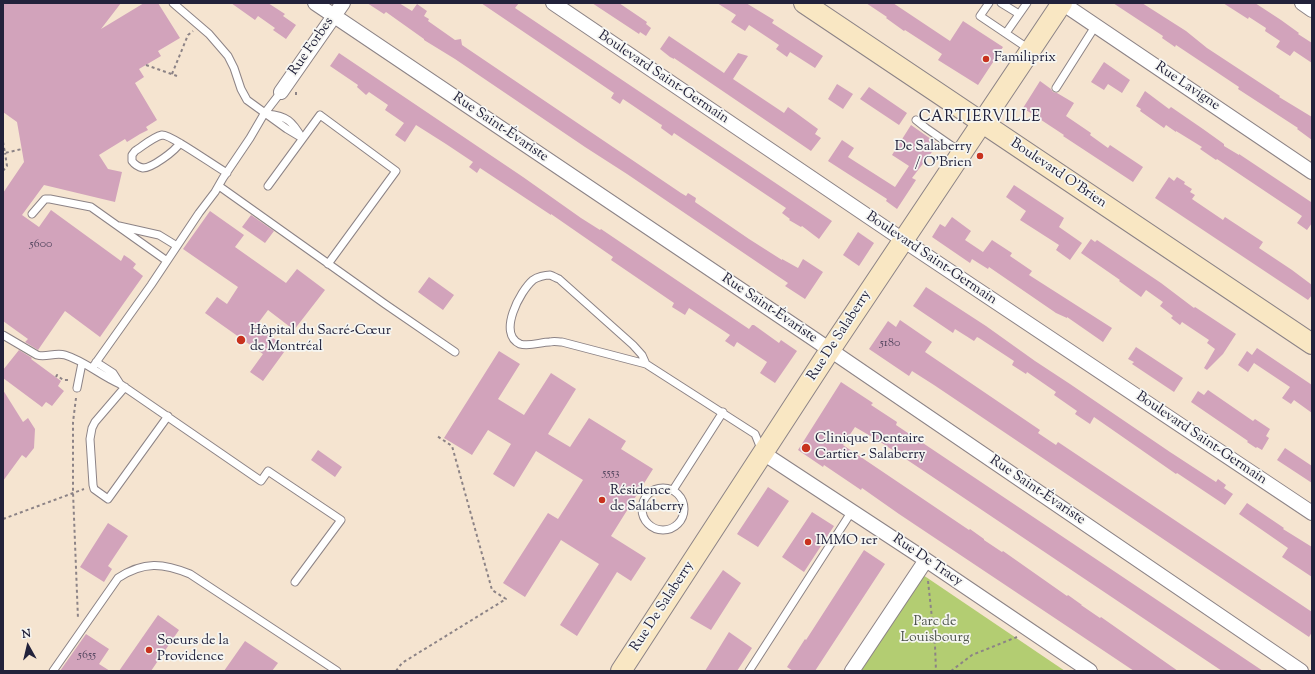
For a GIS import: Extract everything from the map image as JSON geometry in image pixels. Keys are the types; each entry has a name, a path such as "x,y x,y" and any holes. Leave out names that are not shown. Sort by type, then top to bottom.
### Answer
{"main road":[{"name":"Boulevard O'Brien","path":"804,3 1312,344"},
{"name":"Rue De Salaberry","path":"621,671 830,350 1062,3"}],"street":[{"name":"Rue Saint-Évariste","path":"315,3 830,350 1301,671"},
{"name":"Rue Forbes","path":"281,92 344,3"},
{"name":"Boulevard Saint-Germain","path":"553,3 903,240 1312,513"},
{"name":"Rue Lavigne","path":"1062,3 1312,172"},
{"path":"1302,3 1312,10"},
{"name":"Rue De Tracy","path":"763,453 926,560 1090,671"},
{"path":"852,671 926,560"}],"lane":[{"path":"173,3 202,27 219,45 231,62 241,90 247,100 264,114 280,115 294,125 302,138"},
{"path":"989,3 980,16 1031,50"},
{"path":"1002,3 1019,14"},
{"path":"1006,33 1027,3"},
{"path":"1056,88 1096,25"},
{"path":"92,368 219,186 264,114 281,92"},
{"path":"268,186 320,115 396,171 328,264"},
{"path":"916,120 962,153"},
{"path":"180,143 174,151 147,167 138,166 132,161 132,155 135,151 162,135 180,143 227,173"},
{"path":"219,186 328,264 456,352"},
{"path":"32,214 45,199 91,207 167,261"},
{"path":"117,226 159,235 177,246"},
{"path":"646,364 642,355 633,345 558,279 550,275 533,280 519,299 509,327 510,335 515,341 520,344 529,345 562,342 646,364 723,412 755,434 763,453"},
{"path":"3,335 37,355 63,354 92,368 123,386 168,416 261,481 268,471 341,520 295,582"},
{"path":"96,362 113,373 123,386"},
{"path":"77,388 82,363"},
{"path":"123,386 95,422 90,436 94,489 108,499 168,416"},
{"path":"673,490 723,412"},
{"path":"659,488 673,490 678,494 684,506 684,513 677,524 664,530 658,529 646,522 643,516 642,508 643,501 647,495 652,490 659,488"},
{"path":"749,671 852,511"},
{"path":"53,671 118,578 145,565 174,567 190,574 337,671"}],"path":[{"path":"172,74 188,35 194,30"},
{"path":"146,65 177,76"},
{"path":"3,142 7,166 3,171"},
{"path":"4,153 22,150"},
{"path":"56,377 57,375 63,380 76,381"},
{"path":"77,388 73,422 74,492 78,624 82,629"},
{"path":"396,671 402,662 506,599 492,590 452,446 437,436"},
{"path":"3,519 79,491"},
{"path":"926,560 935,646 936,671"},
{"path":"951,671 972,655 1031,631"}],"green space":[{"name":"Parc de Louisbourg","path":"923,575 1065,671 861,671"}],"building":[{"path":"3,3 121,3 101,29 144,3 158,3 180,38 158,51 161,56 139,69 144,77 135,83 157,120 146,127 148,130 127,142 125,139 99,155 108,169 122,172 115,202 44,185 22,215 39,227 51,210 121,261 124,255 130,259 136,264 133,268 143,276 100,337 65,311 38,350 25,342 28,339 3,321 3,193 24,162 17,122 3,112"},
{"path":"231,3 268,3 285,14 283,16 296,25 286,39 273,30 275,28 258,16 255,20"},
{"path":"367,3 399,3 412,11 417,4 427,11 424,16 429,19 428,21 455,40 461,39 462,45 681,193 686,196 688,193 696,198 695,202 749,239 782,260 798,268 803,259 823,272 805,299 785,286 788,283 627,174 455,59 424,40 386,12 384,14"},
{"path":"481,3 519,3 515,8 832,221 819,239 802,226 801,227 789,220 790,219 782,213 786,208 674,133 672,136 661,128 662,125 623,99 620,104 611,98 614,93"},
{"path":"592,3 619,3 647,22 646,24 651,28 646,36 640,32 639,34"},
{"path":"717,3 746,3 774,20 772,23 823,56 815,68 790,52 787,57 776,49 779,45 749,25 745,31 731,22 736,15"},
{"path":"866,3 893,3 950,41 963,21 1003,47 978,85 938,60 942,54 905,30 904,31"},
{"path":"1113,3 1142,3 1186,31 1207,48 1280,96 1279,97 1312,117 1312,140 1297,129 1298,128 1238,89 1239,87 1176,45 1175,47 1162,38 1163,36"},
{"path":"1223,3 1255,3 1281,20 1312,43 1312,63 1294,51 1290,56 1276,47 1280,41 1265,31 1266,28 1249,17 1248,19"},
{"path":"669,36 724,73 738,53 748,56 733,79 784,113 788,107 818,129 815,134 821,138 811,151 674,58 670,57 660,49"},
{"path":"339,53 523,177 581,218 600,230 601,229 749,329 752,325 754,325 779,343 781,340 797,351 775,383 760,373 767,362 737,342 734,347 725,341 730,335 689,308 685,315 672,307 674,303 611,260 613,257 551,214 480,168 477,173 469,167 473,162 446,144 416,125 405,142 395,135 404,123 385,110 388,105 369,92 366,95 357,87 358,85 330,66"},
{"path":"1104,62 1130,80 1122,93 1108,84 1104,90 1091,82"},
{"path":"1040,81 1053,92 1074,103 1066,116 1091,133 1090,135 1108,148 1110,145 1143,167 1133,182 1023,108"},
{"path":"837,84 853,94 843,109 828,99"},
{"path":"869,87 907,113 899,125 860,99"},
{"path":"1145,91 1169,109 1171,107 1203,129 1224,144 1224,146 1239,154 1311,202 1312,200 1312,223 1307,230 1297,223 1302,216 1200,149 1202,147 1166,125 1164,128 1140,111 1141,109 1136,106"},
{"path":"911,125 938,144 912,178 916,180 897,209 886,201 887,199 828,161 842,140 854,148 848,157 895,187 909,166 892,155"},
{"path":"1169,177 1174,181 1177,177 1185,182 1184,184 1192,189 1190,192 1195,195 1192,199 1223,220 1225,217 1263,242 1259,248 1312,285 1312,295 1308,300 1155,198"},
{"path":"1014,185 1064,218 1059,227 1082,243 1070,260 1056,250 1059,245 1020,220 1026,211 1006,197"},
{"path":"210,211 244,235 235,247 286,283 297,269 325,290 294,330 268,310 256,326 287,348 263,381 250,372 263,354 205,313 217,297 227,304 238,287 183,249"},
{"path":"251,215 274,231 265,243 242,227"},
{"path":"952,217 971,231 965,240 983,252 992,240 1012,253 1010,256 1032,271 1029,275 1112,328 1103,342 1067,317 1056,313 989,267 988,269 972,259 970,263 932,237 940,224 945,227"},
{"path":"858,232 874,243 859,266 843,255"},
{"path":"1091,239 1095,242 1097,240 1161,283 1194,308 1195,307 1236,334 1223,354 1207,370 1204,368 1215,349 1207,343 1209,340 1182,322 1180,325 1171,318 1173,316 1160,306 1163,302 1146,290 1141,297 1119,281 1120,280 1081,253"},
{"path":"429,277 454,295 443,310 418,292"},
{"path":"926,287 986,326 1170,452 1216,482 1218,479 1226,485 1224,488 1233,494 1225,505 1177,473 1176,474 1094,417 1090,424 1075,414 1077,411 1054,395 1056,392 1027,372 1026,374 1012,365 1014,361 979,338 977,337 974,341 955,329 953,333 913,306"},
{"path":"900,320 932,342 925,352 1040,430 1038,433 1056,445 1058,442 1312,612 1312,632 1309,637 934,385 912,371 909,376 869,349 888,321 896,327"},
{"path":"1136,347 1183,378 1174,392 1132,364 1134,362 1128,359"},
{"path":"1257,348 1312,385 1312,413 1294,400 1291,404 1282,398 1290,387 1254,363 1248,372 1238,365 1247,351 1252,355"},
{"path":"19,350 32,358 31,359 61,381 58,386 64,391 52,406 46,402 42,407 3,378 3,370"},
{"name":"Résidence de Salaberry","path":"499,351 520,364 498,399 524,415 551,373 576,389 548,434 570,447 589,418 626,441 621,449 653,469 611,536 646,558 631,581 617,572 577,636 560,625 599,564 561,540 525,597 503,583 548,513 558,519 583,480 536,451 514,487 493,474 511,444 488,430 472,455 444,438"},
{"path":"841,382 873,403 871,405 897,422 896,425 1263,671 1222,671 879,441 855,427 843,445 969,530 970,529 1002,552 1003,551 1100,618 1101,617 1178,671 1134,671 862,488 861,490 824,465 823,467 798,450"},
{"path":"3,390 23,422 28,418 35,429 34,448 26,458 22,455 3,481"},
{"path":"1208,390 1253,421 1255,419 1270,429 1266,436 1269,438 1262,450 1247,442 1248,441 1191,402 1198,391 1204,395"},
{"path":"1285,448 1312,466 1312,483 1277,460"},
{"path":"318,450 342,467 335,477 311,460"},
{"name":"IMMO 1er","path":"768,487 789,501 758,547 737,534"},
{"path":"1247,503 1284,528 1283,529 1312,547 1312,577 1282,557 1288,548 1239,514"},
{"name":"IMMO 1er","path":"812,512 834,526 804,572 782,557"},
{"path":"108,523 128,536 108,566 112,569 104,582 80,567"},
{"path":"864,550 885,564 815,671 793,671 787,667"},
{"path":"723,570 741,583 711,630 690,618"},
{"name":"Soeurs de la Providence","path":"158,615 179,630 151,671 119,671"},
{"path":"729,632 752,648 737,671 705,671"},
{"path":"86,634 109,649 99,664 110,671 60,671"},
{"name":"Soeurs de la Providence","path":"245,641 278,663 272,671 224,671"}],"place":[{"name":"Familiprix","path":"986,59"},
{"name":"De Salaberry / O'Brien","path":"980,156"},
{"name":"Hôpital du Sacré-Cœur de Montréal","path":"241,340"},
{"name":"Clinique Dentaire Cartier - Salaberry","path":"806,448"},
{"name":"Résidence de Salaberry","path":"602,500"},
{"name":"IMMO 1er","path":"808,542"},
{"name":"Soeurs de la Providence","path":"149,650"}],"district":[{"name":"CARTIERVILLE","path":"980,118"}]}
